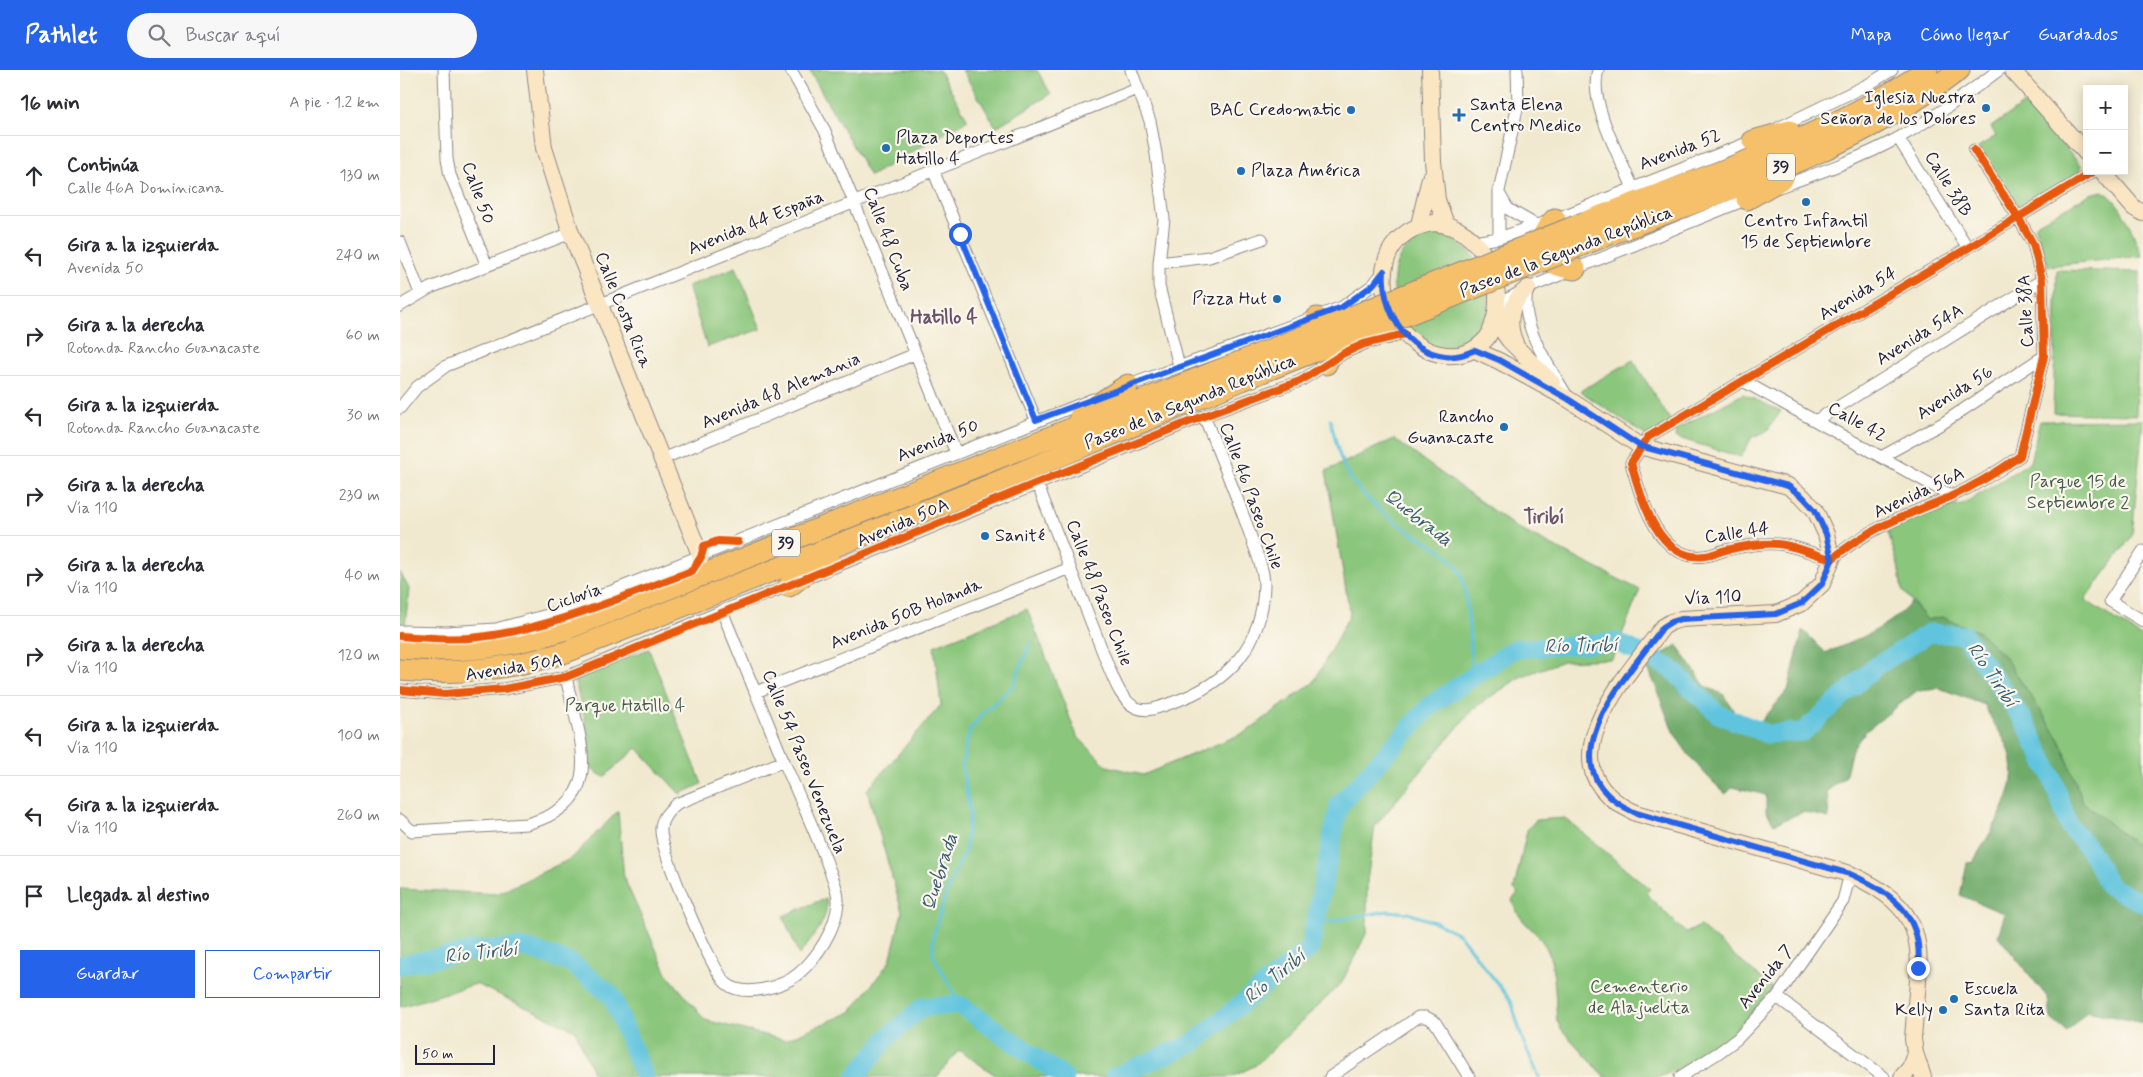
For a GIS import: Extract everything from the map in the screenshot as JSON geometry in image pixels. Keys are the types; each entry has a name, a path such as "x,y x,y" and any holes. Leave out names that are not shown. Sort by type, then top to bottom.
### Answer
{"highway":[{"name":"Paseo de la Segunda República","path":"400,648 462,651 503,646 566,629 1040,442 1238,372 1589,232 1873,105 1927,70"},
{"name":"Paseo de la Segunda República","path":"1589,232 1772,171 1861,133 1924,96 1959,70"},
{"path":"1753,141 1873,105"},
{"path":"1747,199 1861,133"},
{"path":"1545,222 1540,245 1542,253 1557,266 1576,269"},
{"path":"1317,318 1332,340 1331,356 1326,364"},
{"name":"Paseo de la Segunda República","path":"400,670 436,673 464,672 542,659 566,652 988,486 1238,372"},
{"path":"1040,442 1128,385"},
{"path":"988,486 1037,483"},
{"path":"789,586 849,541"}],"main road":[{"name":"Calle Costa Rica","path":"535,70 544,148 571,233 701,557"},
{"path":"1430,70 1433,161 1437,200 1446,224 1473,242 1483,253 1493,272 1496,312 1487,339 1475,350 1459,356 1445,356 1426,350 1404,334 1389,310 1384,287 1384,271 1392,246 1406,232 1419,225 1446,224"},
{"path":"2012,70 2083,150"},
{"path":"1419,225 1433,161"},
{"path":"2105,175 2134,208 2143,213"},
{"path":"1528,288 1514,303 1510,316 1510,330 1514,342 1522,353 1568,399"},
{"path":"1496,312 1522,353"},
{"path":"1475,350 1499,360 1568,399 1640,446 1788,486 1803,497 1815,510 1826,534 1832,560"},
{"name":"Vía 110","path":"1832,560 1822,584 1802,603 1776,614 1681,619 1671,622 1660,630 1621,680 1605,708 1593,739 1592,768 1597,782 1605,794 1636,813 1850,874 1869,882 1890,896 1904,910 1914,926 1919,957 1913,1039 1923,1077"},
{"path":"1902,1077 1910,1068 1915,1052"}],"street":[{"name":"Calle 50","path":"444,70 447,159 450,175 487,266"},
{"name":"Calle 48 Cuba","path":"792,70 825,131 956,453"},
{"path":"1131,70 1150,120 1164,219 1159,263 1160,286 1179,366"},
{"path":"1499,238 1499,191 1518,104 1517,70"},
{"name":"Avenida 52","path":"1473,242 1499,238 1545,222 1753,141 1869,84 1892,70"},
{"path":"1496,312 1528,288 1747,199 1839,165 1898,138 1946,109 1999,70"},
{"path":"1598,71 1595,89 1598,105 1633,188"},
{"name":"Avenida 44 España","path":"400,408 417,388 446,366 1137,89"},
{"name":"Calle 38B","path":"1898,138 1968,248"},
{"name":"Calle 38A","path":"1974,150 2018,217 2033,244 2042,280 2044,356 2020,456"},
{"path":"933,170 1036,420"},
{"name":"Avenida 54","path":"1640,446 1648,437 1968,248 2087,175"},
{"path":"1499,191 1508,209 1545,222"},
{"path":"400,306 420,293 571,233"},
{"path":"1159,263 1209,257 1262,239"},
{"path":"400,242 420,293"},
{"name":"Avenida 50","path":"400,631 447,632 496,629 562,611 701,557 1036,420 1179,366 1317,318 1342,307 1359,296 1373,285 1384,271"},
{"name":"Avenida 54A","path":"1817,420 2042,280"},
{"path":"1528,288 1525,299 1528,323 1568,399"},
{"name":"Avenida 50A","path":"400,690 445,694 504,689 566,677 722,611 789,586 1037,483 1204,416 1300,381 1326,364 1364,344 1404,334"},
{"name":"Avenida 48 Alemania","path":"662,459 915,354"},
{"name":"Avenida 56","path":"1883,456 1943,423 2044,356"},
{"name":"Calle 42","path":"1743,381 1883,456 1952,496"},
{"name":"Calle 46 Paseo Chile","path":"1138,709 1151,710 1195,694 1220,680 1250,645 1259,624 1264,582 1258,558 1238,499 1204,416"},
{"name":"Calle 44","path":"1640,446 1631,463 1639,492 1649,518 1678,551 1695,557 1707,556 1730,549 1778,544 1832,560"},
{"name":"Avenida 56A","path":"1832,560 1846,547 1896,517 1952,496 2020,456"},
{"name":"Calle 48 Paseo Chile","path":"1037,483 1115,682 1130,703 1138,709"},
{"path":"2143,550 2110,601 2143,620"},
{"name":"Avenida 50B Holanda","path":"756,692 1070,568"},
{"name":"Calle 54 Paseo Venezuela","path":"722,611 837,889 838,903 831,929 818,952 797,975 764,990 738,990 727,985 719,975 703,945 677,882 660,829 665,814 676,804 784,761"},
{"path":"400,820 412,831 527,824 544,820 572,800 582,783 584,764 566,677"},
{"name":"Avenida 7","path":"1680,1077 1737,1039 1777,996 1843,901 1850,874"},
{"path":"1777,996 1879,1076"},
{"path":"1330,1077 1418,1017 1426,1017 1435,1022 1469,1077"}],"green space":[{"name":"Plaza Deportes Hatillo 4","path":"809,70 939,70 968,120 870,176"},
{"path":"962,70 1037,70 1051,94 996,127"},
{"path":"2024,104 2081,165 2081,171 2017,211 1978,147 1996,136 1991,127"},
{"path":"2103,191 2122,211 2142,256 2048,266 2035,227 2038,223 2090,194"},
{"path":"1429,234 1442,236 1460,244 1471,253 1480,267 1487,290 1488,314 1486,325 1481,335 1470,345 1436,350 1413,334 1397,304 1394,275 1397,262 1404,250 1415,241"},
{"path":"736,267 761,329 707,347 688,286"},
{"path":"2057,270 2140,272 2136,415 2053,413"},
{"path":"1633,360 1672,423 1648,437 1580,391"},
{"path":"1743,394 1781,411 1766,432 1752,437 1741,457 1675,437 1677,429"},
{"name":"Parque 15 de Septiembre 2","path":"2143,420 2132,536 2085,600 2143,638 2143,851 2082,802 2060,740 1942,617 1927,620 1902,590 1898,565 1887,529 1924,509 1963,505 2030,462 2040,421"},
{"path":"1394,439 1517,528 1640,590 1612,659 1563,661 1520,677 1474,708 1375,826 1367,881 1367,932 1341,984 1256,1065 1232,1077 998,1077 959,1050 937,1077 595,1077 575,1030 476,984 400,1007 400,889 497,894 572,858 618,811 624,878 667,974 705,1020 784,1040 851,1012 890,961 902,912 867,790 941,705 934,646 1027,609 1077,736 1107,766 1143,775 1246,732 1314,682 1350,614 1326,471"},
{"path":"400,572 409,589 405,626 400,625"},
{"path":"1912,601 1927,620 1942,617 1979,632 2004,656 2060,740 2083,802 2143,851 2143,1023 2087,1011 2067,1032 2051,1019 2048,998 1998,936 2005,914 1960,895 1967,863 1973,862 1997,821 2010,791 2012,760 2007,745 1985,705 1939,688 1918,690 1866,731 1852,749 1845,777 1827,791 1829,818 1803,812 1774,824 1766,811 1766,795 1733,787 1726,794 1689,756 1673,730 1646,665 1677,645 1705,686 1724,695 1737,716 1759,724 1788,690 1803,630 1826,653 1873,632 1894,618"},
{"name":"Parque Hatillo 4","path":"649,649 702,784 680,794 637,748 604,777 591,769 587,728 574,678"},
{"name":"Cementerio de Alajuelita","path":"1565,818 1650,889 1646,893 1686,933 1700,926 1772,988 1731,1038 1694,1061 1660,1077 1605,1077 1562,1030 1557,1021 1553,970 1548,951 1540,938 1515,909 1512,900 1518,893 1514,889 1527,830 1536,820"},
{"path":"826,898 827,906 823,921 799,955 783,916"}],"waterway":[{"name":"Quebrada","path":"1330,419 1341,459 1359,489 1376,506 1404,528 1442,552 1455,564 1460,572 1463,579 1467,606 1472,677"},
{"name":"Río Tiribí","path":"1114,1077 1193,1043 1310,948 1339,805 1431,705 1514,649 1617,642 1670,668 1718,714 1767,734 1803,732 1875,667 1929,633 1964,635 2026,724 2052,777 2069,826 2090,850 2109,886 2143,903"},
{"name":"Quebrada","path":"960,1005 933,954 933,937 947,890 965,851 970,813 962,767 965,748 970,730 983,713 1013,686 1030,643"},
{"path":"1315,924 1388,911 1408,913 1437,923 1459,934 1511,1001 1523,1041 1539,1077"},
{"name":"Río Tiribí","path":"400,965 478,950 526,948 571,963 612,996 644,1077"},
{"name":"Quebrada","path":"855,1077 888,1037 922,1007 960,1005 1064,1077"}],"cycle path":[{"path":"1974,150 2018,217"},
{"path":"2018,217 2087,175"},
{"path":"2018,217 2033,244 2042,280 2044,356 2020,456 1959,493 1903,516 1874,531 1832,559 1777,544 1748,546 1705,556 1689,555 1675,549 1664,539 1646,509 1631,463 1648,437 2018,217"},
{"path":"400,690 445,694 504,689 566,677 1037,483 1204,416 1300,381 1344,353 1364,344 1405,334"},
{"name":"Ciclovía","path":"400,636 480,637 508,633 561,619 692,571 701,557 704,546 718,541 738,542"}],"place":[{"name":"Iglesia Nuestra Señora de los Dolores","path":"1986,108"},
{"name":"BAC Credomatic","path":"1351,110"},
{"name":"Santa Elena Centro Medico","path":"1459,115"},
{"name":"Plaza Deportes Hatillo 4","path":"886,148"},
{"name":"Plaza América","path":"1241,171"},
{"name":"Centro Infantil 15 de Septiembre","path":"1806,202"},
{"name":"Pizza Hut","path":"1277,299"},
{"name":"Rancho Guanacaste","path":"1504,427"},
{"name":"Sanité","path":"985,536"},
{"name":"Escuela Santa Rita","path":"1954,999"},
{"name":"Kelly","path":"1943,1010"}],"district":[{"name":"Hatillo 4","path":"944,317"},
{"name":"Tiribí","path":"1544,517"}],"route":[{"path":"960,234 1036,420 1179,366 1317,318 1342,307 1359,296 1373,285 1384,271 1384,287 1389,310 1404,334 1426,350 1445,356 1459,356 1475,350 1499,360 1568,399 1594,418 1640,446 1788,486 1803,497 1815,510 1826,534 1832,560 1822,584 1802,603 1776,614 1681,619 1663,627 1621,680 1605,708 1593,739 1592,768 1597,782 1605,794 1624,808 1636,813 1850,874 1869,882 1897,902 1909,917 1914,926 1919,946 1918,968"}]}
